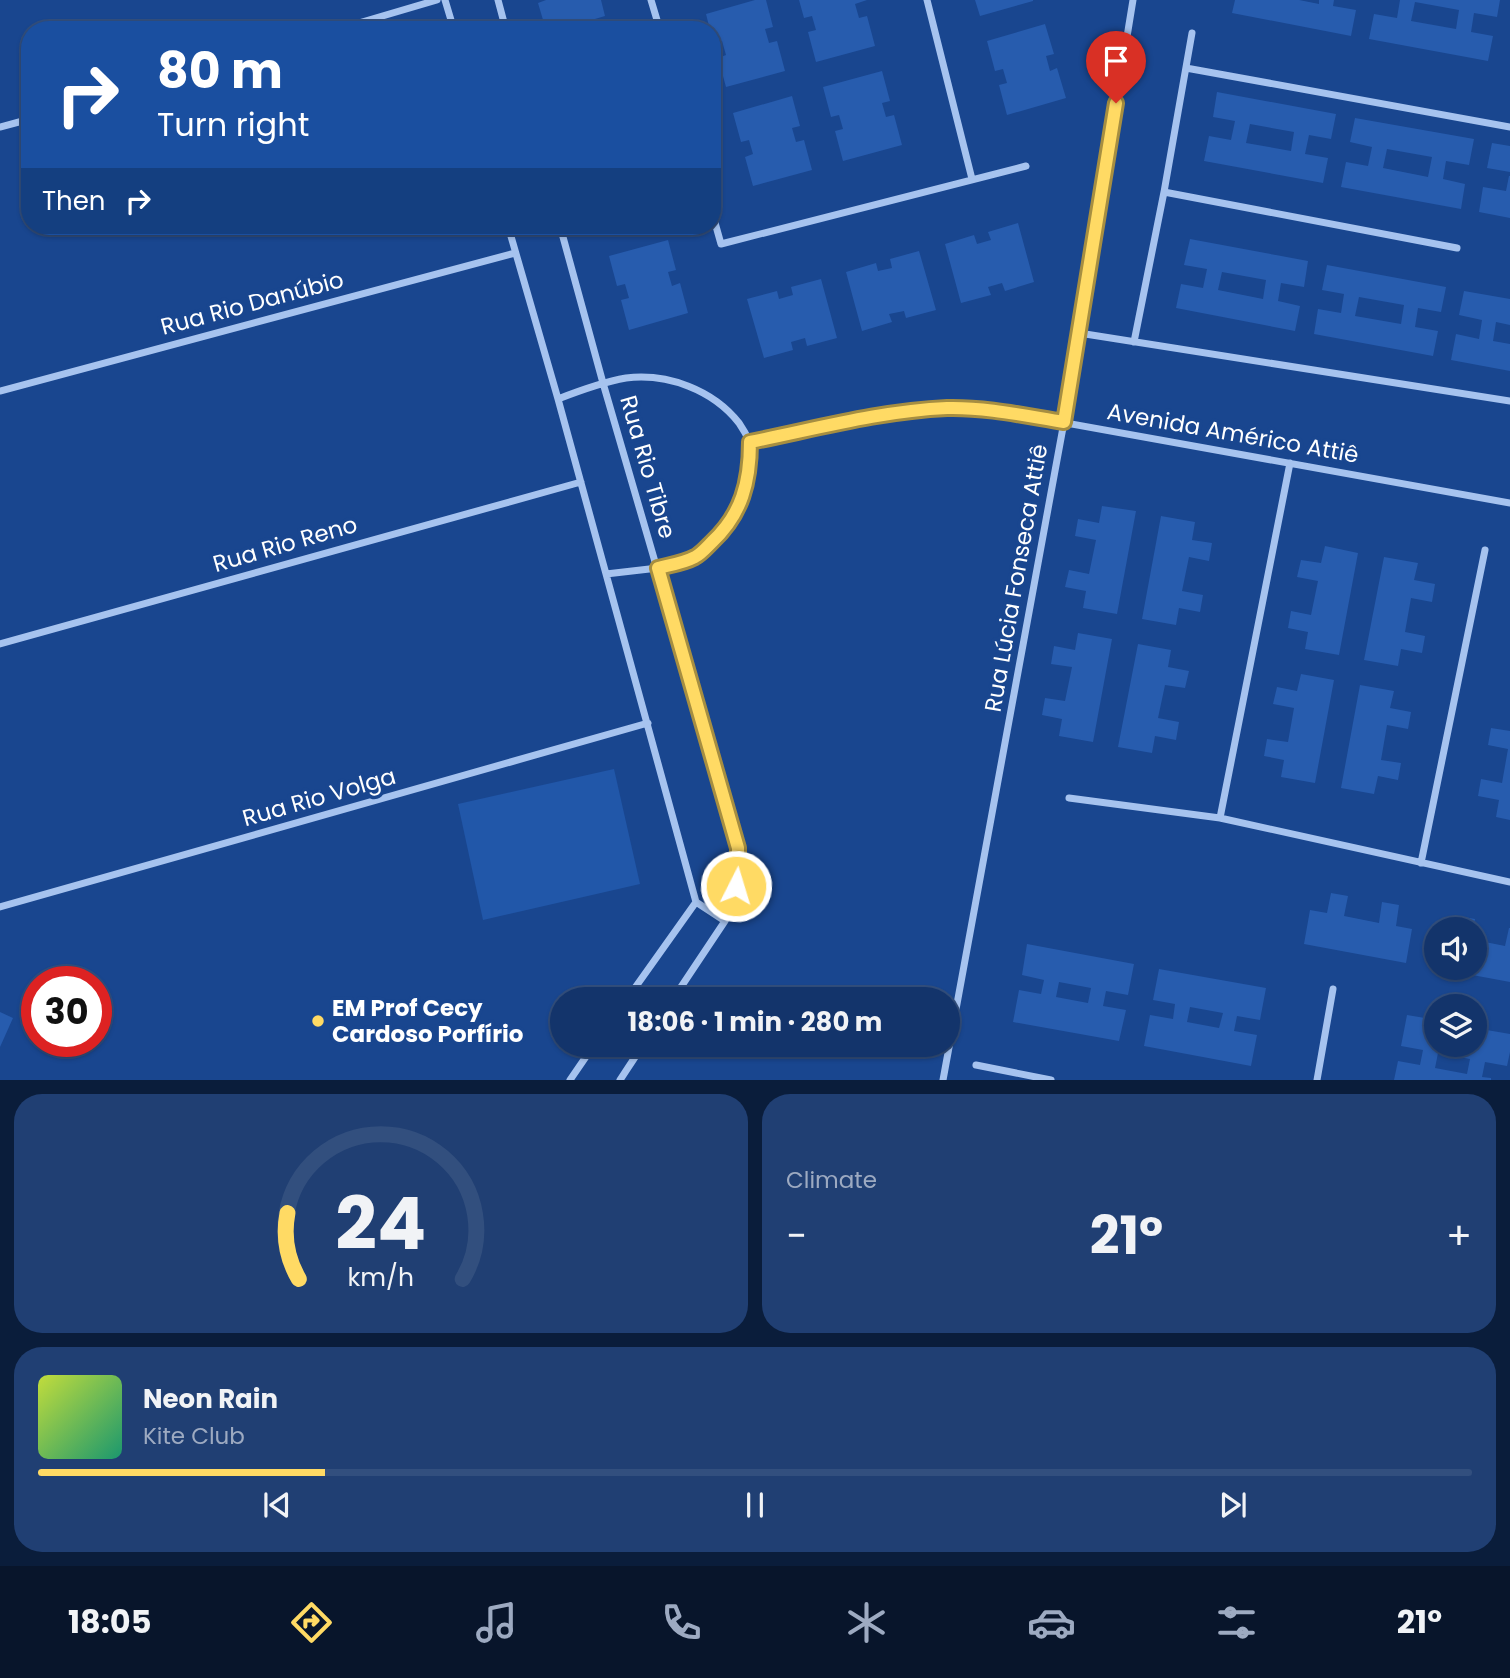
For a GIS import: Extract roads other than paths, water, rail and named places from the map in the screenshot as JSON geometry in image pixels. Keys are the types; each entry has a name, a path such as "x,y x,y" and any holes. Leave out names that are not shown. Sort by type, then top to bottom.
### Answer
{"street":[{"path":"366,21 437,0"},
{"path":"445,0 451,21"},
{"path":"498,0 504,21"},
{"path":"651,0 657,21"},
{"path":"927,0 972,179"},
{"name":"Rua Lúcia Fonseca Attiê","path":"943,1080 1064,422 1133,0"},
{"path":"1134,342 1192,33"},
{"path":"1185,68 1510,127"},
{"path":"0,127 21,121"},
{"path":"719,235 722,244 1026,166"},
{"path":"1164,192 1457,248"},
{"path":"510,235 696,902 725,921"},
{"name":"Rua Rio Tibre","path":"562,235 738,848 733,902 725,921 681,987"},
{"name":"Rua Rio Danúbio","path":"0,391 515,253"},
{"path":"1079,333 1510,401"},
{"path":"558,399 603,383 629,378 661,379 707,394 740,424 750,442 746,486 737,510 722,533 696,557 658,568 606,574"},
{"name":"Avenida Américo Attiê","path":"750,442 883,415 948,408 1004,412 1510,503"},
{"path":"1220,818 1290,463"},
{"name":"Rua Rio Reno","path":"0,644 581,482"},
{"path":"1421,863 1485,550"},
{"name":"Rua Rio Volga","path":"0,907 648,723"},
{"path":"1069,798 1220,818 1510,882"},
{"path":"636,987 696,902"},
{"path":"1317,1080 1333,989"},
{"path":"570,1080 586,1057"},
{"path":"620,1080 635,1057"},
{"path":"975,1065 1051,1080"}],"place":[{"name":"EM Prof Cecy Cardoso Porfírio","path":"318,1021"}]}
